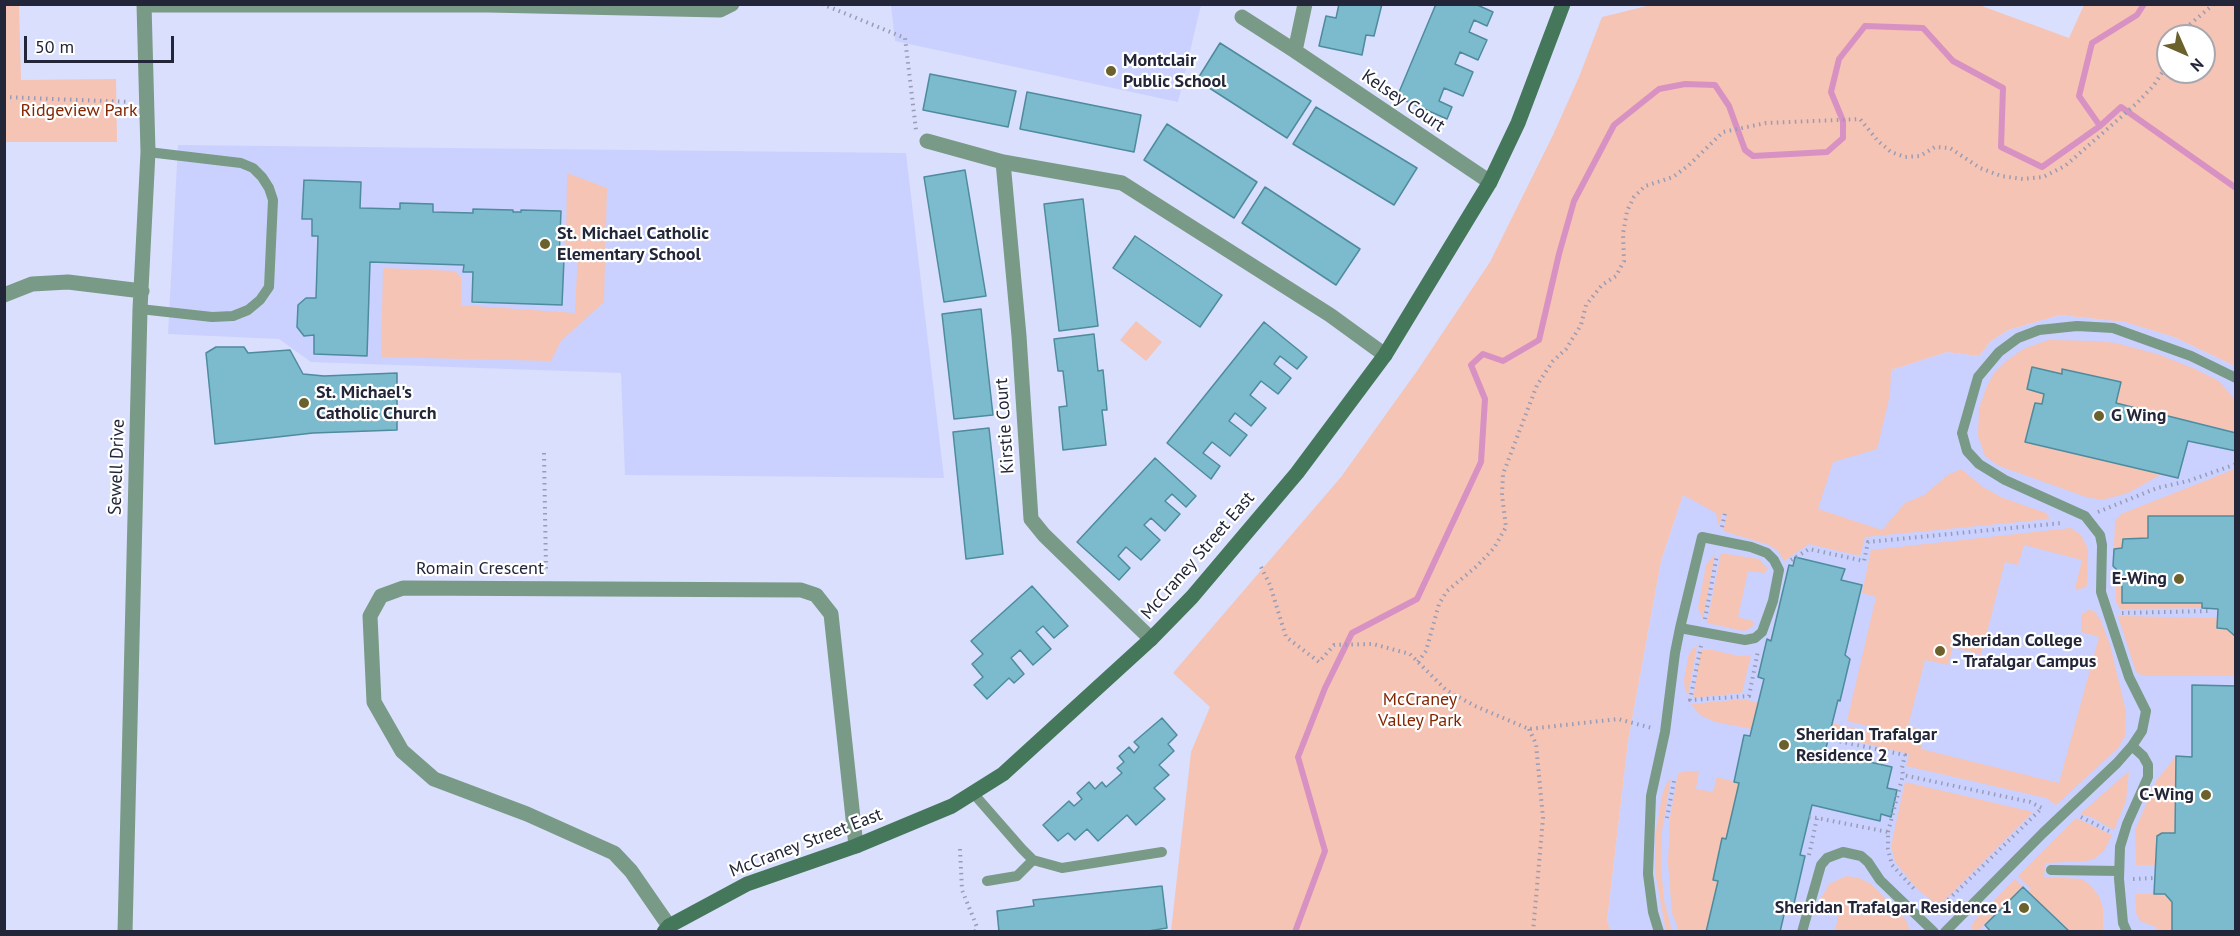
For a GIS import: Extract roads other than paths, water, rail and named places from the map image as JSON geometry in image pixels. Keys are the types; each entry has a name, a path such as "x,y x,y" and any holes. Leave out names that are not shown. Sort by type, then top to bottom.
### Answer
{"street":[{"path":"144,5 488,5 720,10 732,4"},
{"path":"1295,51 1305,4"},
{"name":"McCraney Street East","path":"667,929 747,884 856,846 952,806 973,793 1003,774 1151,639 1192,597 1297,473 1385,356 1490,182 1518,123 1563,4"},
{"name":"Sewell Drive","path":"125,932 140,309 148,152 144,5"},
{"name":"Kelsey Court","path":"1242,17 1490,182"},
{"path":"927,141 1003,162 1122,183 1330,315 1385,356"},
{"name":"Kirstie Court","path":"1003,162 1031,519 1044,535 1151,639"},
{"path":"4,295 32,284 68,282 142,291"},
{"name":"Romain Crescent","path":"667,929 631,871 614,853 527,814 434,779 402,751 374,702 370,616 381,596 402,588 801,590 816,595 831,614 856,846"}],"lane":[{"path":"140,309 213,317 233,316 248,310 260,300 269,287 273,200 262,177 253,168 241,163 148,152"},
{"path":"1945,932 2043,833 2117,763 2142,731 2146,711 2128,676 2101,592 2102,545 2100,535 2085,516 2005,480 1979,464 1967,450 1962,433 1978,377 1999,352 2018,338 2039,330 2077,326 2114,328 2191,356 2235,378"},
{"path":"1659,932 1653,912 1648,874 1652,796 1665,732 1680,627 1702,537 1751,547 1767,553 1774,560 1779,570 1773,601 1762,632 1755,638 1746,640 1680,627"},
{"path":"2127,932 2119,875 2122,839 2148,777 2148,765 2143,756 2132,746"},
{"path":"973,793 1034,860 1062,868 1162,852"},
{"path":"1802,932 1821,865 1827,858 1843,852 1861,856 1868,862 1880,880 1934,932"},
{"path":"987,881 1017,876 1034,860"},
{"path":"2051,870 2119,875"}],"waterway":[{"path":"2100,126 2079,96 2092,43 2137,15 2144,4"},
{"path":"1295,932 1325,851 1298,757 1325,688 1352,633 1417,599 1481,462 1485,399 1471,365 1483,354 1503,361 1539,340 1574,201 1614,125 1659,89 1685,84 1715,85 1729,106 1745,150 1753,156 1827,152 1843,138 1843,121 1831,92 1839,59 1865,26 1923,28 1953,61 2003,88 2001,147 2042,167 2100,126 2121,107 2236,188"}],"place":[{"name":"Montclair Public School","path":"1111,71"},
{"name":"St. Michael Catholic Elementary School","path":"545,244"},
{"name":"St. Michael's Catholic Church","path":"304,403"},
{"name":"G Wing","path":"2099,416"},
{"name":"E-Wing","path":"2179,579"},
{"name":"Sheridan College - Trafalgar Campus","path":"1940,651"},
{"name":"Sheridan Trafalgar Residence 2","path":"1784,745"},
{"name":"C-Wing","path":"2206,795"},
{"name":"Sheridan Trafalgar Residence 1","path":"2024,908"}],"park label":[{"name":"Ridgeview Park","path":"79,111"},
{"name":"McCraney Valley Park","path":"1420,710"}]}
